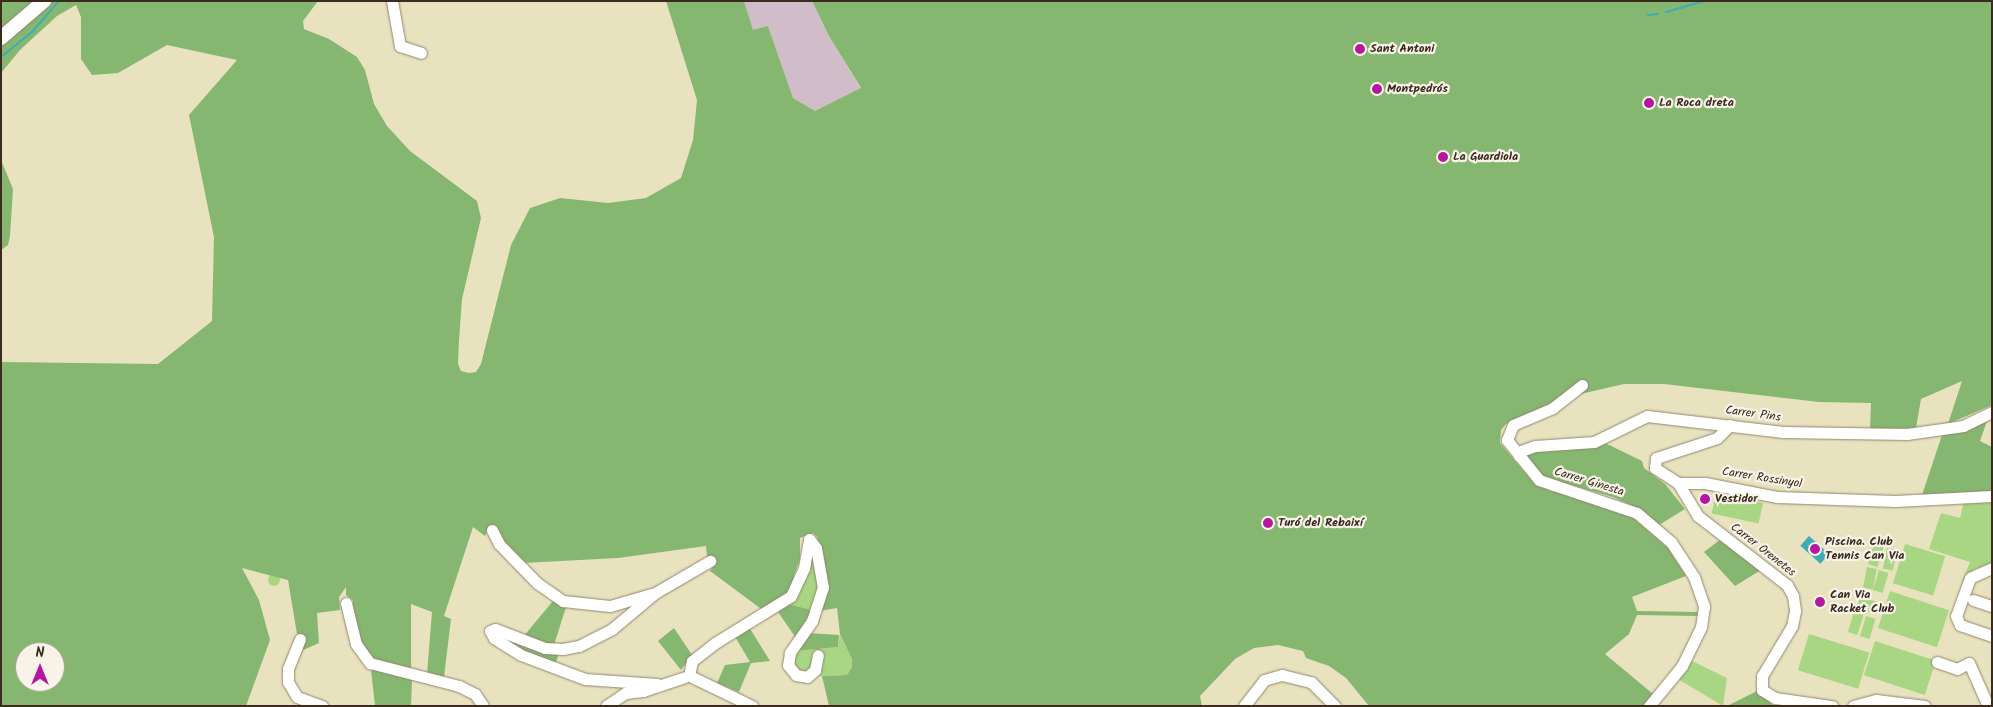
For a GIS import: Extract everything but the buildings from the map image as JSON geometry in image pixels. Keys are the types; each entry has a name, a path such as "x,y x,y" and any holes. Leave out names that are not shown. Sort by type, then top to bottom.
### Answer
{"main road":[{"path":"1,38 44,1"}],"street":[{"path":"392,1 400,46 421,53"},
{"name":"Carrer Ginesta","path":"1582,386 1553,408 1510,428 1507,440 1539,480 1637,513 1675,546 1694,577 1704,606 1701,627 1682,666 1649,706"},
{"name":"Carrer Pins","path":"1518,456 1521,451 1535,446 1594,442 1647,416 1806,433 1907,434 1963,426 1992,412"},
{"path":"1678,484 1655,468 1656,458 1717,438 1730,425"},
{"name":"Carrer Rossinyol","path":"1678,484 1705,483 1777,497 1828,500 1895,502 1992,496"},
{"name":"Carrer Orenetes","path":"1678,484 1698,516 1787,585 1793,596 1792,626 1762,676 1762,690 1775,698 1832,706"},
{"path":"492,530 499,544 537,583 564,601 610,606 656,593"},
{"path":"689,675 692,661 715,643 791,596 804,568 809,539 814,543 819,557 823,593 812,621 790,653 788,665 796,675 807,676 815,670 818,655"},
{"path":"657,684 585,679 521,655 494,638 490,631 495,629 536,646 568,649 604,634 656,593 710,561"},
{"path":"1992,568 1970,578 1956,616 1960,625 1992,636"},
{"path":"1973,600 1992,606"},
{"path":"346,603 356,644 370,663 468,690 481,699 483,706"},
{"path":"300,639 288,669 290,688 302,700 322,706"},
{"path":"1937,662 1957,669 1968,663 1989,704"},
{"path":"606,706 625,693 643,691 657,684 689,675 752,706"},
{"path":"1244,706 1264,680 1282,675 1311,682 1335,706"},
{"path":"1853,706 1876,700 1926,706"}],"shaded area":[{"path":"744,1 812,1 829,36 861,89 815,111 793,98 768,26 753,31"}],"green space":[{"path":"1,1 318,1 303,21 304,29 329,39 357,57 365,70 374,104 387,126 410,151 477,201 481,218 462,299 459,340 458,364 461,371 469,373 476,372 481,364 511,245 530,208 560,198 608,203 646,198 681,178 693,140 697,100 666,1 744,1 753,30 768,26 793,98 815,111 861,88 829,36 812,1 1992,1 1992,405 1948,424 1962,381 1921,399 1916,428 1870,429 1871,403 1819,402 1664,384 1624,384 1563,398 1506,424 1501,430 1500,443 1533,482 1550,491 1588,499 1631,516 1668,548 1686,576 1632,597 1637,611 1698,612 1698,616 1637,615 1629,634 1605,654 1653,694 1643,706 1369,706 1346,678 1329,666 1306,658 1303,651 1278,645 1254,648 1235,659 1200,696 1202,706 829,706 822,676 847,675 852,667 852,659 840,634 837,608 820,611 827,576 817,537 813,533 800,538 800,558 789,591 764,611 710,571 716,562 707,557 706,546 618,558 523,563 489,526 485,536 473,527 444,616 451,619 444,677 427,674 432,612 411,604 411,671 375,660 363,650 352,610 353,600 346,595 346,587 339,597 340,610 317,613 319,643 301,651 305,637 297,634 288,580 242,568 259,600 270,640 246,706 1,706 1,362 158,364 212,321 214,237 189,115 237,60 167,45 118,73 92,75 81,59 81,17 76,5 57,16 20,50 1,73"},
{"path":"1,160 13,189 10,236 8,245 1,250"},
{"path":"1987,421 1980,441 1992,447 1992,491 1922,495 1942,435"},
{"path":"1603,442 1642,461 1644,468 1665,484 1685,509 1659,525 1635,507 1613,497 1543,477 1525,459 1529,452"},
{"path":"1716,493 1763,503 1759,524 1712,514"},
{"path":"1992,500 1992,564 1974,569 1962,582 1970,562 1929,549 1941,513 1960,518 1964,501"},
{"path":"1721,539 1761,570 1735,586 1704,552"},
{"path":"1874,544 1884,547 1877,567 1868,564"},
{"path":"1905,544 1945,556 1933,595 1893,583"},
{"path":"1887,548 1897,550 1893,571 1883,569"},
{"path":"811,550 820,582 812,610 788,604"},
{"path":"1867,567 1877,569 1873,590 1863,588"},
{"path":"1879,570 1889,573 1882,593 1873,590"},
{"path":"274,574 280,580 274,586 268,580"},
{"path":"1890,591 1949,610 1937,647 1878,628"},
{"path":"1860,597 1879,602 1876,614 1857,609"},
{"path":"553,601 566,607 554,645 523,637"},
{"path":"788,604 812,610 796,638 778,612"},
{"path":"1854,612 1864,615 1857,635 1848,632"},
{"path":"1866,616 1876,619 1869,639 1860,636"},
{"path":"749,627 770,661 751,663 739,692 717,683 725,665 750,662 734,635"},
{"path":"674,628 692,655 681,670 658,641"},
{"path":"808,633 839,635 838,647 796,651"},
{"path":"840,634 852,659 852,667 847,675 820,676 819,671 812,667 803,672 793,666 796,651 838,647"},
{"path":"1809,634 1869,652 1858,689 1798,670"},
{"path":"498,635 559,653 555,665 526,653"},
{"path":"1875,641 1936,661 1925,695 1864,675"},
{"path":"1690,660 1727,678 1723,706 1678,679"},
{"path":"371,669 412,680 411,706 375,706"},
{"path":"1757,691 1774,706 1727,706"}],"water":[{"name":"Piscina. Club Tennis Can Via","path":"1809,536 1829,554 1820,564 1800,546"}],"waterway":[{"path":"1,57 32,32 59,1"},
{"path":"1666,12 1704,1"},
{"path":"1648,15 1658,14"}],"place":[{"name":"Sant Antoni","path":"1360,49"},
{"name":"Montpedrós","path":"1377,89"},
{"name":"La Roca dreta","path":"1649,103"},
{"name":"La Guardiola","path":"1443,157"},
{"name":"Vestidor","path":"1705,499"},
{"name":"Turó del Rebaixí","path":"1268,523"},
{"name":"Piscina. Club Tennis Can Via","path":"1815,549"},
{"name":"Can Via Racket Club","path":"1820,602"}]}
